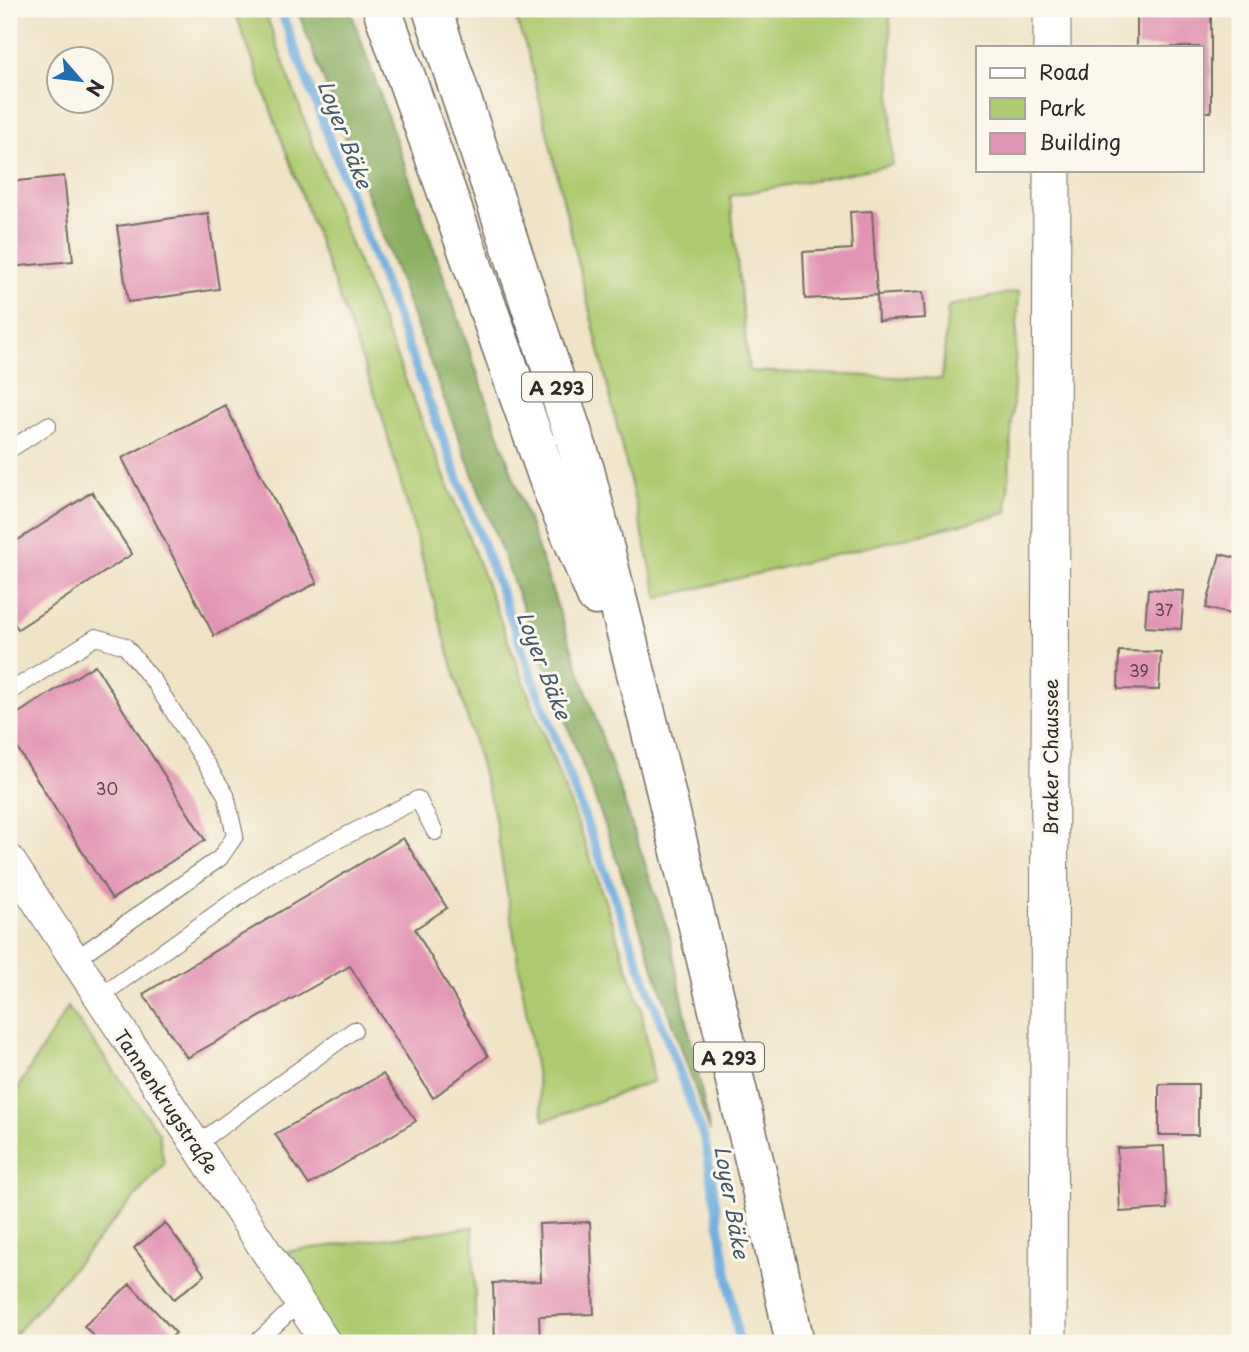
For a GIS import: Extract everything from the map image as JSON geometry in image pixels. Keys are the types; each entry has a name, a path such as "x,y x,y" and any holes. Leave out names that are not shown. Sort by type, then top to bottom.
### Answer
{"highway":[{"name":"A 293","path":"382,9 551,487 590,580 661,772"},
{"name":"A 293","path":"432,9 585,470 661,772 759,1180 795,1343"}],"street":[{"path":"1052,9 1052,46"},
{"name":"Braker Chaussee","path":"1048,1343 1052,172"},
{"name":"Tannenkrugstraße","path":"9,859 326,1343"}],"lane":[{"path":"9,450 48,425"},
{"path":"9,692 96,637 125,646 155,683 226,795 235,836 220,858 74,960"},
{"path":"98,998 271,874 418,799 435,832"},
{"path":"196,1145 354,1031"},
{"path":"256,1343 300,1302"}],"green space":[{"path":"234,9 264,9 336,207 471,543 588,851 641,1008 654,1081 544,1121 494,813 380,409"},
{"path":"297,9 350,9 669,934 710,1132 602,817"},
{"path":"512,9 890,9 892,165 730,196 749,371 942,379 948,306 1019,291 1007,513 658,598 528,52"},
{"path":"68,1007 159,1133 164,1164 9,1341 9,1102"},
{"path":"473,1227 476,1343 326,1343 268,1254"}],"building":[{"path":"1137,9 1211,9 1211,112 1204,112 1204,46 1137,46"},
{"path":"64,176 73,261 9,267 9,182"},
{"path":"872,211 877,295 805,299 803,252 852,249 850,212"},
{"path":"208,213 219,289 128,302 117,226"},
{"path":"923,292 925,318 878,321 877,295"},
{"path":"225,405 317,583 214,636 122,458"},
{"path":"92,492 132,554 18,629 9,616 9,546"},
{"path":"1220,554 1240,559 1240,589 1234,615 1206,608"},
{"path":"1148,589 1184,591 1181,629 1145,627"},
{"path":"1119,651 1161,652 1159,690 1118,689"},
{"path":"95,665 205,840 112,899 9,735 9,719"},
{"path":"403,838 447,908 415,929 488,1056 433,1098 350,966 187,1058 143,994"},
{"path":"383,1074 416,1121 309,1185 275,1134"},
{"path":"1159,1084 1198,1084 1198,1135 1159,1135"},
{"path":"1164,1146 1167,1209 1120,1212 1117,1148"},
{"path":"590,1222 594,1314 539,1316 540,1343 495,1343 493,1283 541,1281 539,1224"},
{"path":"165,1223 205,1275 174,1299 134,1248"},
{"path":"130,1284 176,1333 165,1343 100,1343 84,1326"}],"waterway":[{"name":"Loyer Bäke","path":"280,9 497,581 705,1141 739,1343"}]}
